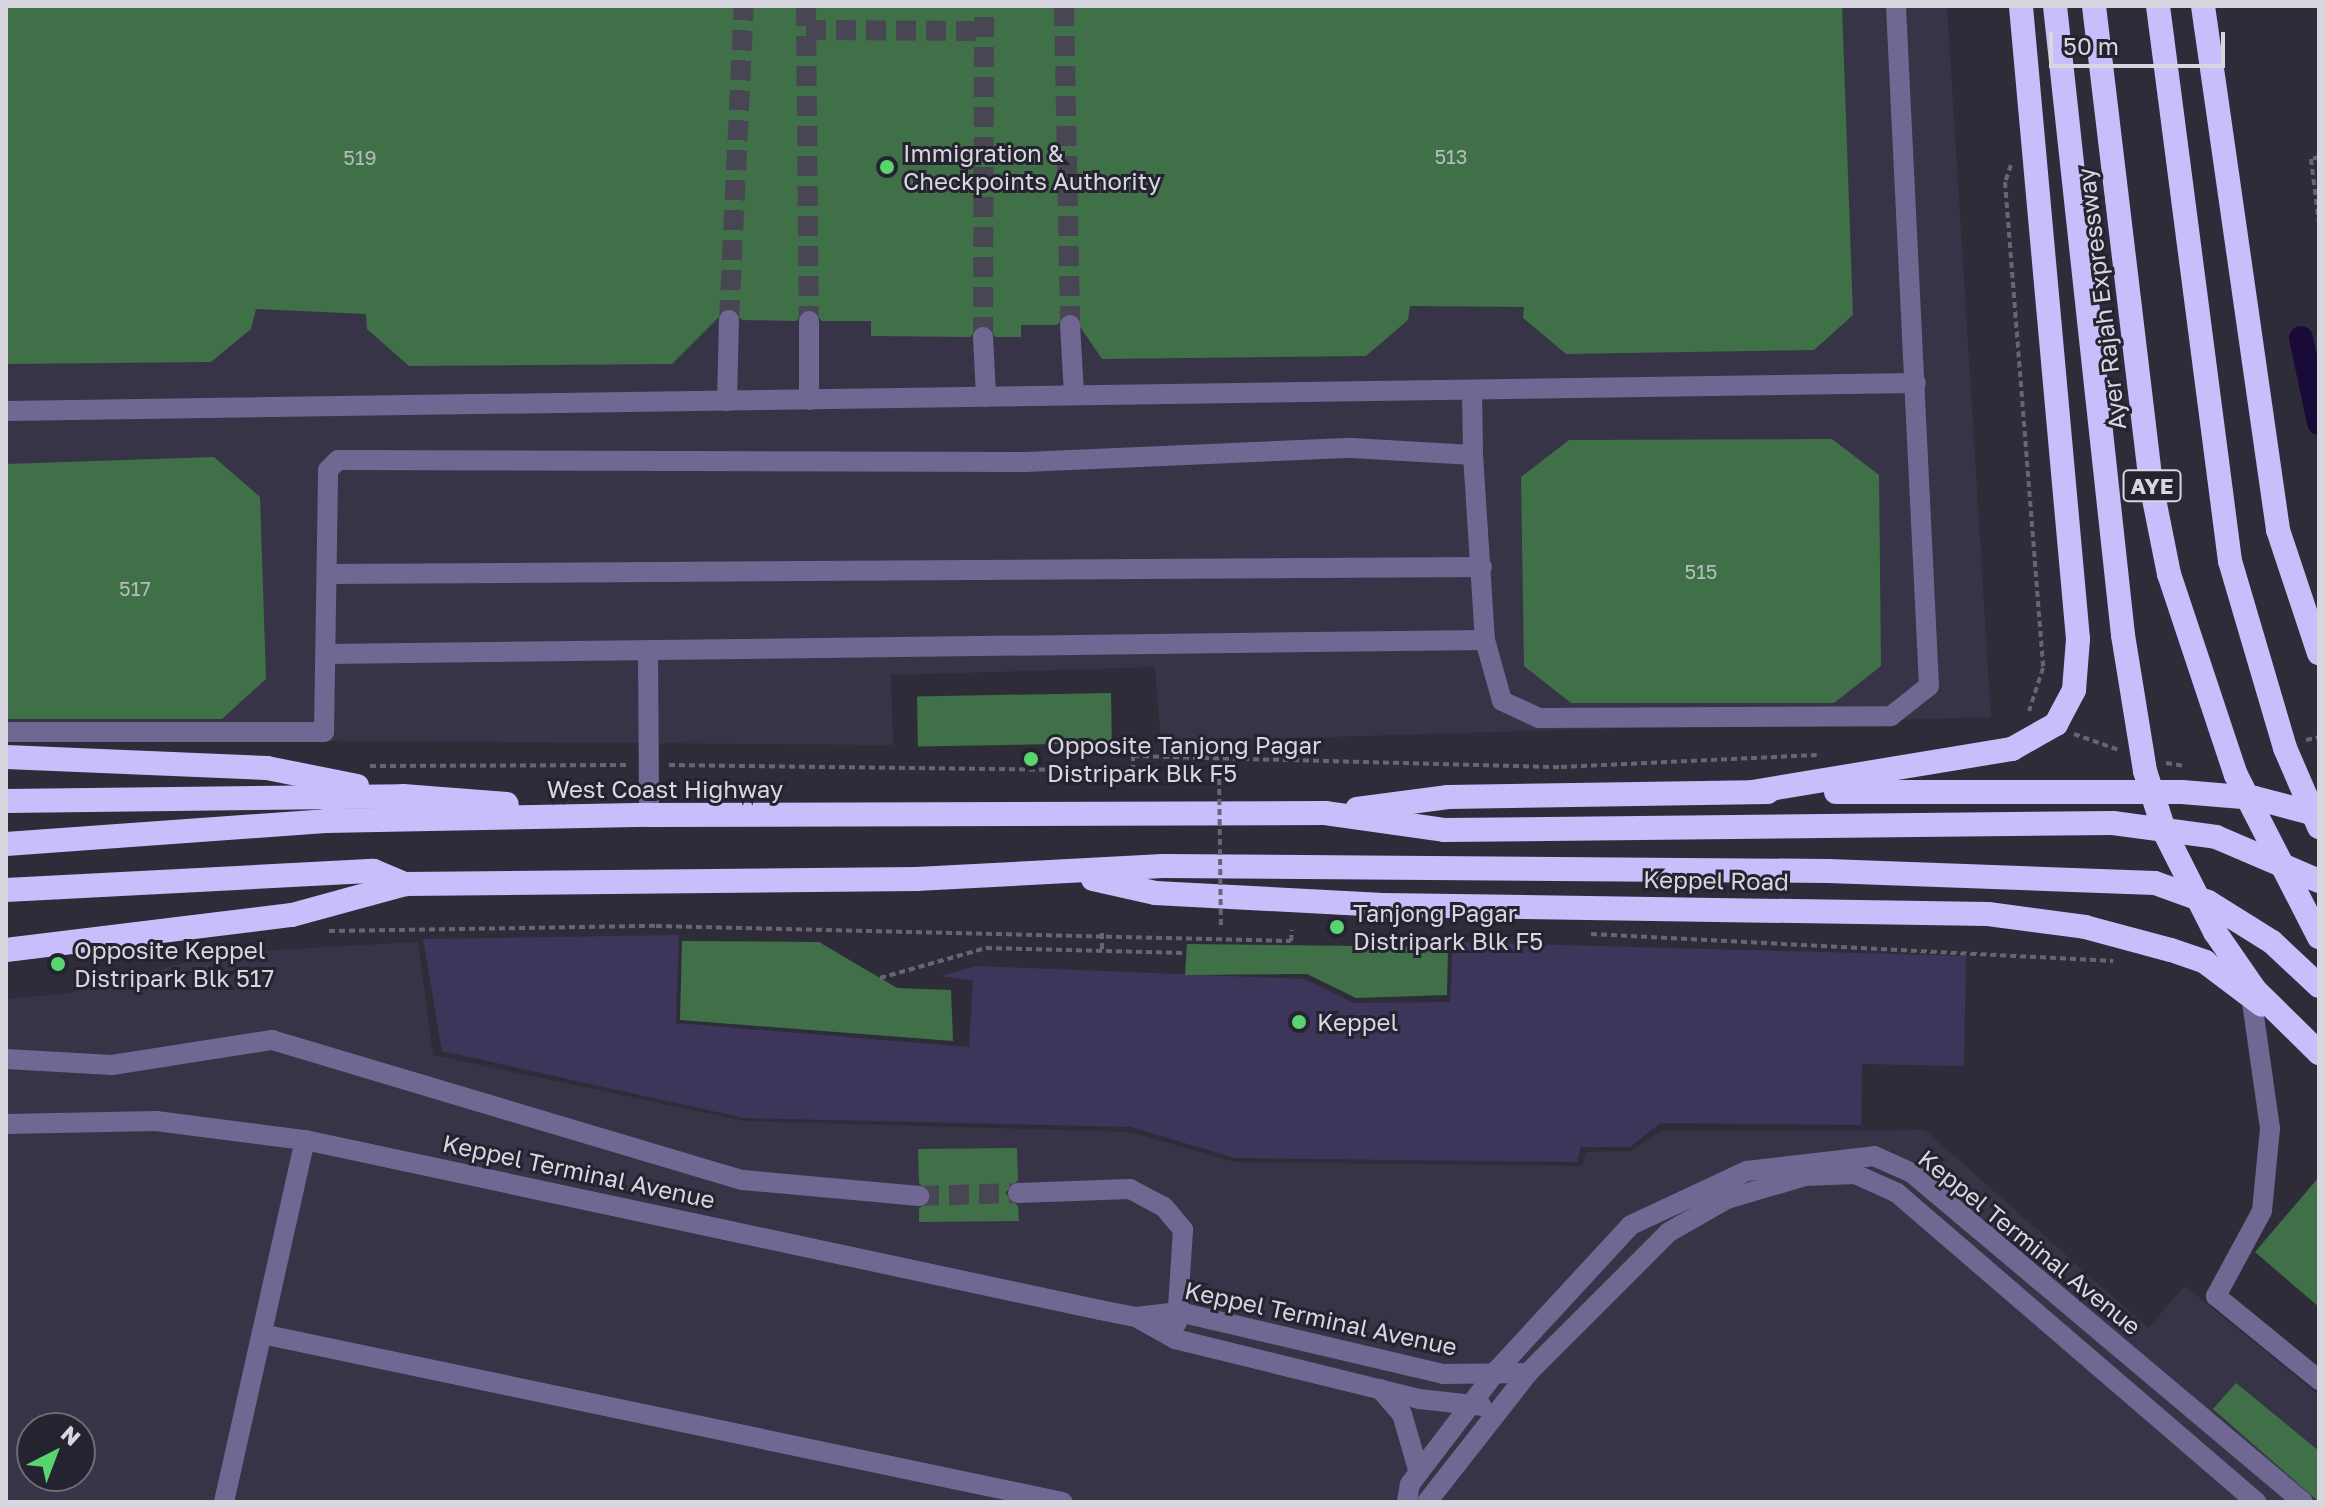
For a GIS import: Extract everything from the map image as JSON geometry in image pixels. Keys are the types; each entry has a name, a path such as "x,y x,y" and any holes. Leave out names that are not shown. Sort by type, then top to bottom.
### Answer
{"highway":[{"path":"1752,792 1973,760 2012,749 2056,724 2074,690 2078,639 2021,6"},
{"path":"2055,6 2123,635 2145,771 2165,833 2215,932 2255,990 2319,1053"},
{"name":"Ayer Rajah Expressway","path":"2094,6 2152,489 2169,574 2236,775 2319,937"},
{"name":"AYE","path":"2158,6 2230,561 2280,735 2319,827"},
{"path":"2203,6 2278,530 2319,653"},
{"path":"6,757 267,768 403,796"},
{"path":"1325,813 1448,797 1752,792 2182,792 2255,798 2319,815"},
{"path":"6,801 403,796 649,815"},
{"path":"1325,813 1444,830 2113,823 2216,837 2319,881"},
{"name":"West Coast Highway","path":"6,844 325,821 649,815 1325,813"},
{"path":"6,950 292,915 405,884 1075,875 1163,866 1828,871 2155,883 2238,918 2319,986"},
{"path":"6,890 374,871 405,884"},
{"name":"Keppel Road","path":"1075,875 1155,893 1383,905 1988,914 2085,927 2205,962 2251,995 2319,1053"}],"lane":[{"path":"1472,390 1485,640 1502,701 1539,718 1891,716 1913,703 1929,686 1930,660 1896,6"},
{"path":"727,401 729,320"},
{"path":"809,321 809,400"},
{"path":"1070,325 1074,395"},
{"path":"983,337 986,397"},
{"path":"6,411 1916,383"},
{"path":"6,732 324,732 328,654 328,470 338,460 1025,462 1352,448 1473,455"},
{"path":"327,574 1482,567"},
{"path":"328,654 648,653 1485,640"},
{"path":"648,653 649,815"},
{"path":"2251,995 2270,1128 2262,1211 2216,1296 2319,1380"},
{"path":"6,1059 112,1065 272,1040 743,1180 919,1196"},
{"name":"Keppel Terminal Avenue","path":"6,1124 156,1121 305,1140 1136,1317 1175,1339 1380,1389 1471,1405 1504,1407"},
{"path":"224,1502 305,1140"},
{"name":"Keppel Terminal Avenue","path":"1136,1317 1179,1312 1443,1374 1498,1369 1603,1251 1650,1212 1747,1171 1874,1156 1912,1173 2303,1502"},
{"name":"Keppel Terminal Avenue","path":"1427,1502 1528,1373 1678,1226 1727,1199 1805,1176 1855,1174 1897,1193 2256,1502"},
{"path":"1018,1193 1130,1189 1164,1207 1183,1230 1175,1339"},
{"path":"262,1334 1063,1502"},
{"path":"1407,1502 1419,1473 1498,1369 1528,1373"},
{"path":"1380,1389 1402,1414 1419,1473"}],"path":[{"path":"2014,156 2005,182 2043,668 2033,706 2025,717"},
{"path":"2319,157 2311,159 2319,223"},
{"path":"2033,706 2056,724 2127,752"},
{"path":"2288,745 2319,737"},
{"path":"364,765 470,771 648,765 1133,771 1133,756 1561,767 1832,755"},
{"path":"2154,760 2197,769"},
{"path":"1219,769 1221,926"},
{"path":"319,932 408,924 1102,933 1291,941 1292,930"},
{"path":"1102,933 1102,951"},
{"path":"1585,934 1954,948 2128,964"},
{"path":"880,978 986,948 1186,953"}],"shaded area":[{"path":"6,6 1947,6 1991,717 1161,742 1155,667 891,675 893,745 6,738"},
{"path":"679,935 676,1023 969,1047 973,981 941,976 976,966 1305,979 1354,1003 1450,1002 1453,942 1966,956 1964,1066 1862,1064 1861,1125 1660,1123 1630,1147 1581,1147 1577,1162 1235,1158 1131,1127 744,1118 442,1051 423,939"},
{"path":"418,942 433,1055 744,1121 1129,1132 1234,1162 1582,1166 1586,1152 1631,1151 1661,1131 1925,1130 2148,1328 2185,1286 2319,1395 2319,1502 6,1502 6,999 65,994 223,953"}],"building":[{"path":"6,6 1842,6 1853,315 1814,350 1566,354 1523,318 1524,307 1410,306 1408,320 1366,356 1102,359 1070,312 1057,325 1021,325 1021,337 996,337 983,324 970,337 871,336 871,321 822,321 810,308 796,321 742,320 729,307 672,364 409,366 367,329 366,314 256,309 251,329 211,362 6,364"},
{"path":"1832,439 1879,475 1881,666 1834,703 1571,703 1524,666 1521,477 1569,440"},
{"path":"214,457 260,497 266,679 222,719 6,719 6,464"},
{"path":"1111,693 1112,743 918,746 917,696"},
{"path":"682,941 819,942 897,988 951,990 953,1041 680,1020"},
{"path":"1187,944 1448,947 1447,995 1356,998 1307,974 1185,975"},
{"path":"1017,1148 1018,1180 1005,1193 1018,1206 1019,1221 919,1222 919,1209 932,1196 919,1183 918,1149"},
{"path":"2319,1177 2319,1307 2255,1252"},
{"path":"2236,1383 2319,1451 2319,1502 2213,1409"}],"waterway":[{"path":"2301,338 2319,423"}],"tunnel":[{"path":"729,320 744,6"},
{"path":"806,6 809,321"},
{"path":"983,337 984,6"},
{"path":"1064,6 1070,325"},
{"path":"806,30 984,31"},
{"path":"919,1196 1018,1193"}],"place":[{"name":"Immigration & Checkpoints Authority","path":"887,167"},
{"name":"Opposite Tanjong Pagar Distripark Blk F5","path":"1031,759"},
{"name":"Tanjong Pagar Distripark Blk F5","path":"1337,927"},
{"name":"Opposite Keppel Distripark Blk 517","path":"58,964"},
{"name":"Keppel","path":"1299,1022"}]}
